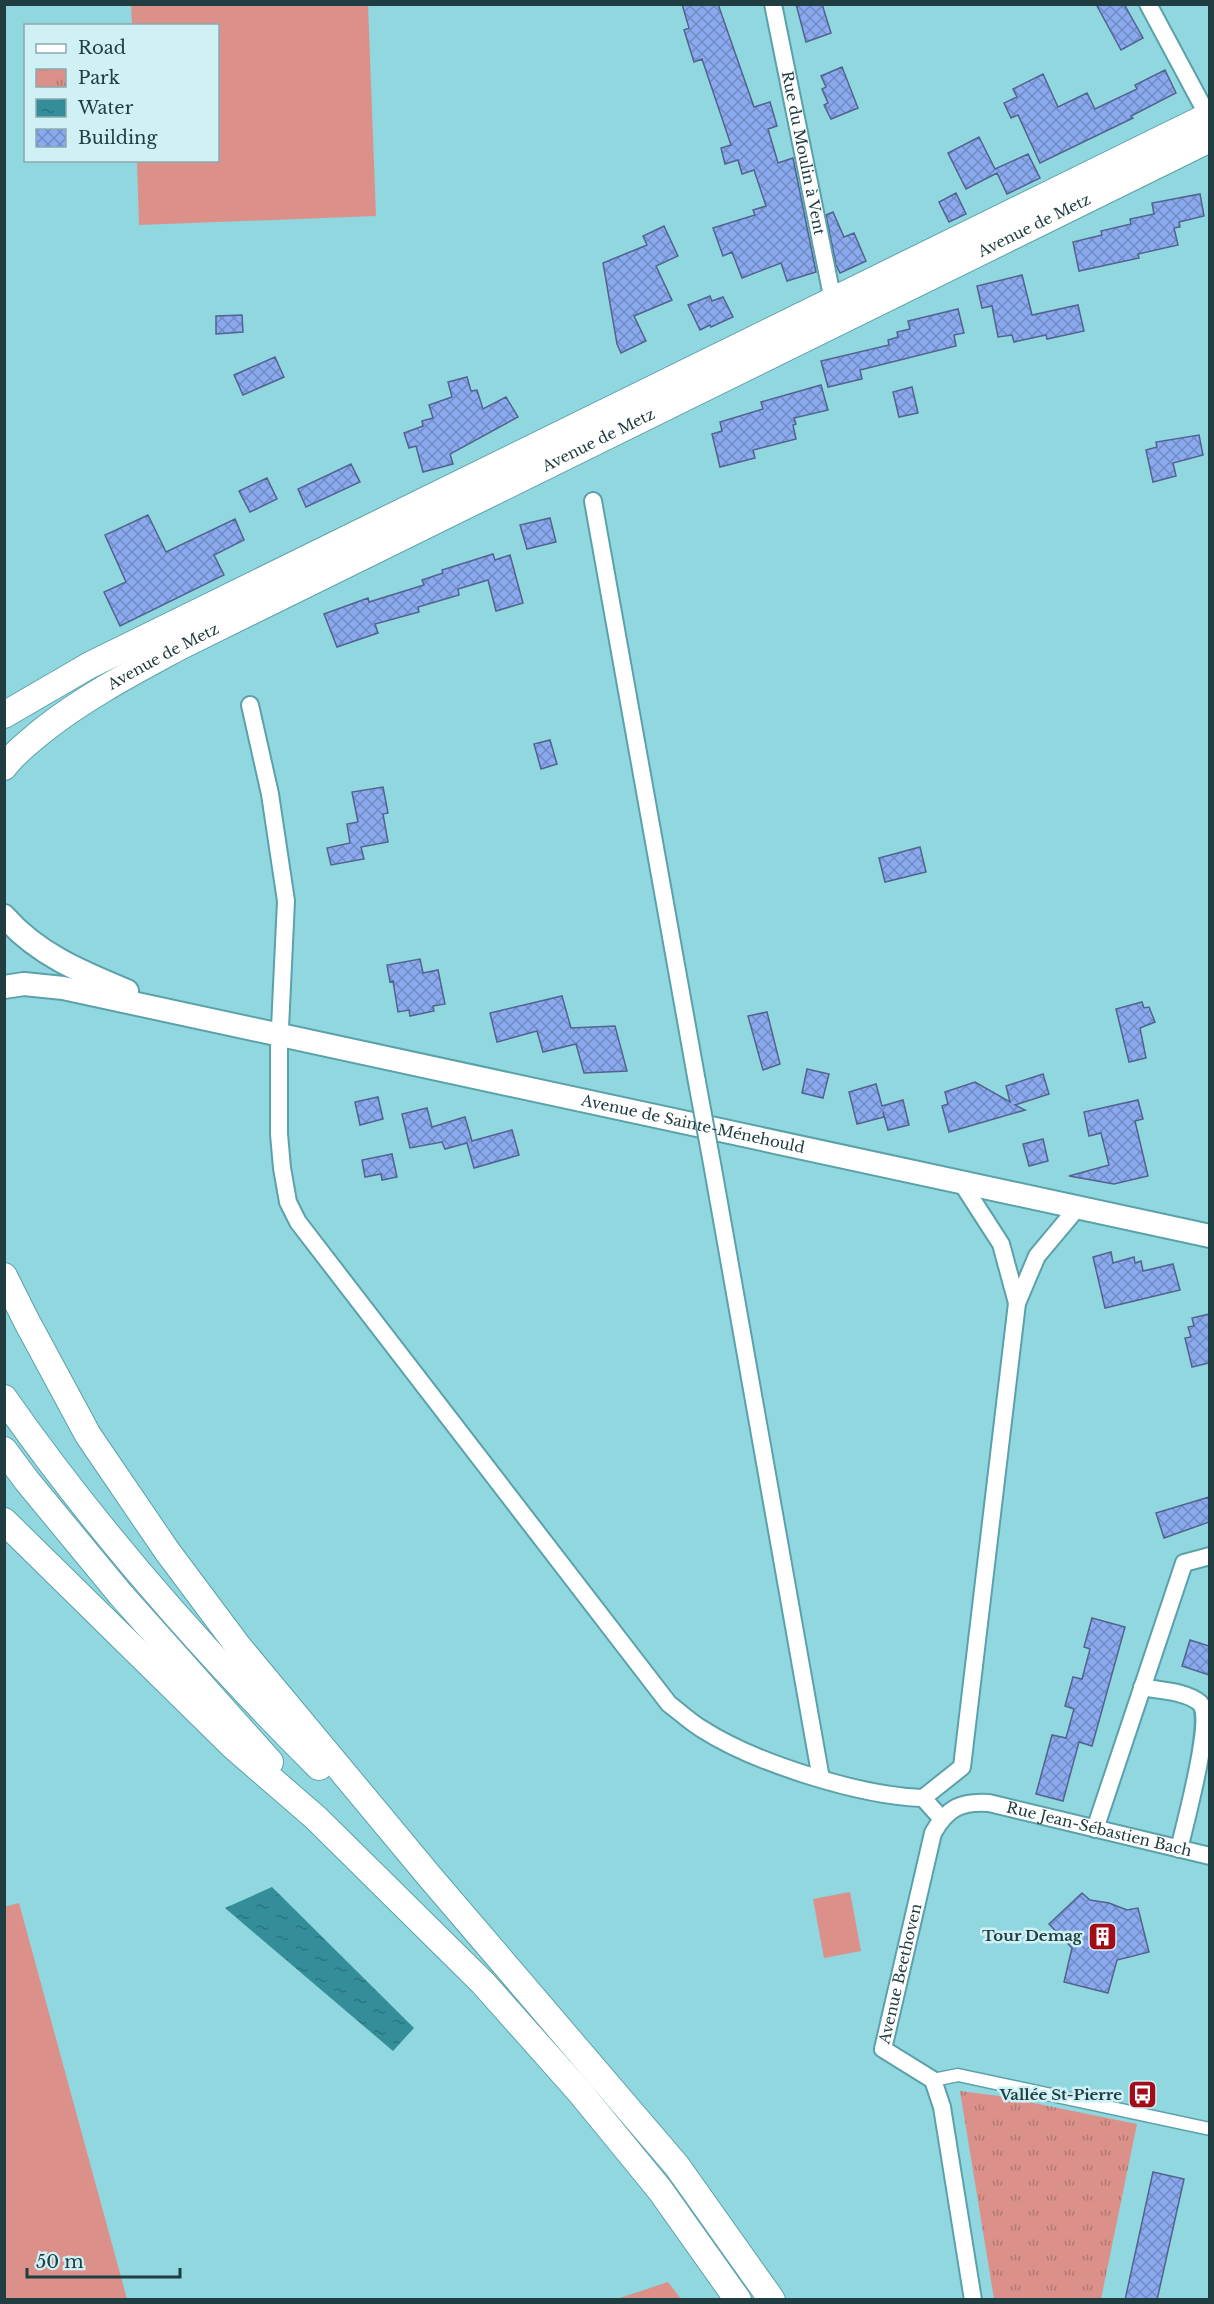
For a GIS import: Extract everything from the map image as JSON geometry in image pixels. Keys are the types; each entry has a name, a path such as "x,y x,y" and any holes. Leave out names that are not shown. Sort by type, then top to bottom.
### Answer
{"main road":[{"name":"Avenue de Metz","path":"4,767 35,736 92,694 556,450 601,414 833,301 1209,124"},
{"name":"Avenue de Metz","path":"4,715 90,665 556,450 603,439 1209,124"},
{"name":"Avenue de Sainte-Ménehould","path":"4,915 18,931 47,954 90,976 175,1012"},
{"name":"Avenue de Sainte-Ménehould","path":"4,987 43,985 175,1012 1209,1236"},
{"path":"4,1276 88,1435 167,1551 238,1646 430,1877 677,2166 772,2300"},
{"path":"4,1398 62,1478 146,1581 233,1679 430,1877"},
{"path":"4,1450 121,1595 254,1743 316,1818"},
{"path":"4,1521 234,1747 316,1818 483,1983 579,2091 660,2190 738,2300"}],"street":[{"name":"Rue du Moulin à Vent","path":"773,4 833,301"},
{"path":"1148,4 1209,124"},
{"path":"593,501 821,1779"},
{"path":"250,705 270,794 286,901 279,1036 279,1134 288,1202 298,1222 317,1249 669,1704 702,1730 753,1755 821,1779 897,1797 923,1798 962,1767 1017,1303 1037,1256 1078,1207"},
{"path":"961,1182 1001,1244 1017,1303"},
{"path":"1095,1829 1184,1563 1209,1556"},
{"path":"1142,1687 1189,1697 1202,1705 1207,1717 1206,1741 1179,1848"},
{"path":"923,1798 941,1818"},
{"name":"Rue Jean-Sébastien Bach","path":"941,1818 958,1805 974,1802 989,1803 1209,1856"},
{"name":"Avenue Beethoven","path":"933,2080 883,2049 933,1833 941,1818"},
{"path":"973,2300 942,2107 933,2080 958,2075 1209,2129"}],"green space":[{"path":"131,5 368,5 376,216 139,225 137,162 219,162 219,24 132,24"},
{"path":"850,1892 861,1951 824,1958 813,1899"},
{"path":"19,1903 127,2299 5,2299 4,1907"},
{"path":"960,2091 999,2096 1137,2124 1101,2299 994,2299"},
{"path":"668,2282 681,2299 617,2299"}],"water":[{"path":"272,1887 414,2028 393,2051 225,1908"}],"building":[{"path":"682,4 718,4 754,107 770,102 777,126 768,129 778,163 793,158 816,272 787,281 781,263 742,278 732,252 723,256 713,228 755,215 753,210 766,206 754,170 742,174 738,160 725,164 721,148 731,145 702,59 694,62 684,30 689,28"},
{"path":"796,4 822,4 831,33 806,42"},
{"path":"1096,4 1124,4 1143,38 1121,50"},
{"path":"842,67 858,108 831,119 824,105 828,103 822,89 826,87 821,76"},
{"path":"1165,70 1176,93 1131,116 1133,118 1040,163 1018,115 1011,118 1004,103 1017,97 1013,89 1043,74 1058,107 1087,93 1095,109 1137,89 1135,85"},
{"path":"979,137 995,169 1028,154 1040,178 1007,194 997,173 966,189 948,153"},
{"path":"956,193 966,214 949,222 939,202"},
{"path":"1200,194 1204,216 1179,222 1180,227 1174,228 1178,245 1138,254 1139,258 1079,271 1073,242 1102,235 1101,231 1131,224 1130,219 1154,214 1152,203"},
{"path":"833,212 844,237 854,233 866,261 840,273 836,265 826,215"},
{"path":"664,226 678,256 656,266 672,300 634,316 646,341 621,353 617,344 603,263 647,245 643,236"},
{"path":"1022,275 1032,315 1078,305 1084,331 1047,339 1046,335 1014,342 1012,335 998,337 992,306 982,308 977,286"},
{"path":"710,296 712,301 723,297 733,317 700,330 688,305"},
{"path":"958,309 964,333 954,335 956,346 860,370 862,379 828,387 821,361 889,345 888,340 898,337 897,332 910,329 908,321"},
{"path":"242,315 243,332 216,334 216,316"},
{"path":"275,357 284,377 243,395 234,375"},
{"path":"467,377 471,391 477,390 483,409 506,397 518,417 450,454 453,464 423,472 416,446 409,448 404,433 423,426 422,421 433,418 429,405 452,397 448,382"},
{"path":"821,385 828,410 794,418 796,439 753,450 755,458 720,467 712,434 722,431 720,422 763,409 761,402"},
{"path":"912,387 918,413 899,417 893,392"},
{"path":"1199,435 1203,455 1173,463 1176,476 1153,482 1146,450 1157,447 1156,442"},
{"path":"351,464 360,482 306,507 298,489"},
{"path":"267,478 277,499 250,512 239,491"},
{"path":"148,515 166,552 235,519 244,540 214,555 224,575 120,626 104,592 126,582 105,535"},
{"path":"550,518 556,542 527,549 520,525"},
{"path":"493,554 495,560 510,555 523,603 496,611 488,580 458,589 459,595 418,607 419,612 375,624 378,633 337,647 324,614 368,598 369,602 424,585 422,580 443,573 442,570"},
{"path":"550,740 557,764 541,769 534,744"},
{"path":"383,787 388,813 383,814 388,842 361,847 364,859 331,865 327,848 350,843 347,824 358,822 352,792"},
{"path":"920,847 926,872 885,882 879,858"},
{"path":"420,959 423,973 438,970 445,1004 433,1006 434,1011 410,1016 409,1010 398,1012 393,981 390,982 387,965"},
{"path":"562,996 571,1028 615,1026 627,1071 584,1073 576,1044 543,1052 537,1031 497,1042 490,1013"},
{"path":"1142,1002 1144,1008 1149,1007 1155,1022 1140,1028 1146,1058 1129,1062 1116,1009"},
{"path":"767,1012 780,1064 763,1070 748,1016"},
{"path":"807,1069 829,1074 823,1098 802,1093"},
{"path":"1043,1074 1049,1094 1015,1105 1025,1110 949,1132 942,1106 948,1104 945,1092 975,1082 1010,1102 1006,1086"},
{"path":"876,1084 882,1106 903,1100 909,1125 888,1130 883,1112 884,1117 857,1124 849,1092"},
{"path":"378,1097 383,1119 360,1125 355,1102"},
{"path":"1138,1100 1143,1119 1135,1121 1148,1176 1114,1184 1069,1176 1109,1165 1101,1133 1089,1136 1084,1112"},
{"path":"427,1108 432,1127 465,1117 472,1141 512,1130 519,1155 474,1168 467,1143 445,1149 442,1142 410,1148 402,1114"},
{"path":"1043,1139 1048,1161 1029,1166 1023,1144"},
{"path":"392,1154 397,1177 382,1180 381,1174 365,1177 362,1160"},
{"path":"1111,1252 1113,1263 1134,1257 1135,1263 1141,1261 1143,1271 1173,1264 1180,1290 1105,1308 1093,1257"},
{"path":"1209,1314 1209,1363 1192,1367 1185,1338 1191,1337 1188,1327 1194,1326 1192,1318"},
{"path":"1209,1497 1209,1522 1164,1538 1156,1513"},
{"path":"1092,1618 1125,1627 1092,1746 1079,1742 1063,1801 1036,1794 1052,1735 1066,1738 1074,1709 1065,1706 1073,1677 1082,1679 1090,1649 1084,1647"},
{"path":"1190,1640 1209,1646 1209,1675 1182,1666"},
{"name":"Tour Demag","path":"1082,1893 1090,1900 1109,1903 1127,1910 1138,1908 1149,1952 1117,1960 1108,1993 1064,1982 1072,1948 1049,1924"},
{"path":"1153,2172 1184,2179 1157,2300 1125,2300"}],"place":[{"name":"Tour Demag","path":"1103,1936"},
{"name":"Vallée St-Pierre","path":"1143,2095"}]}
